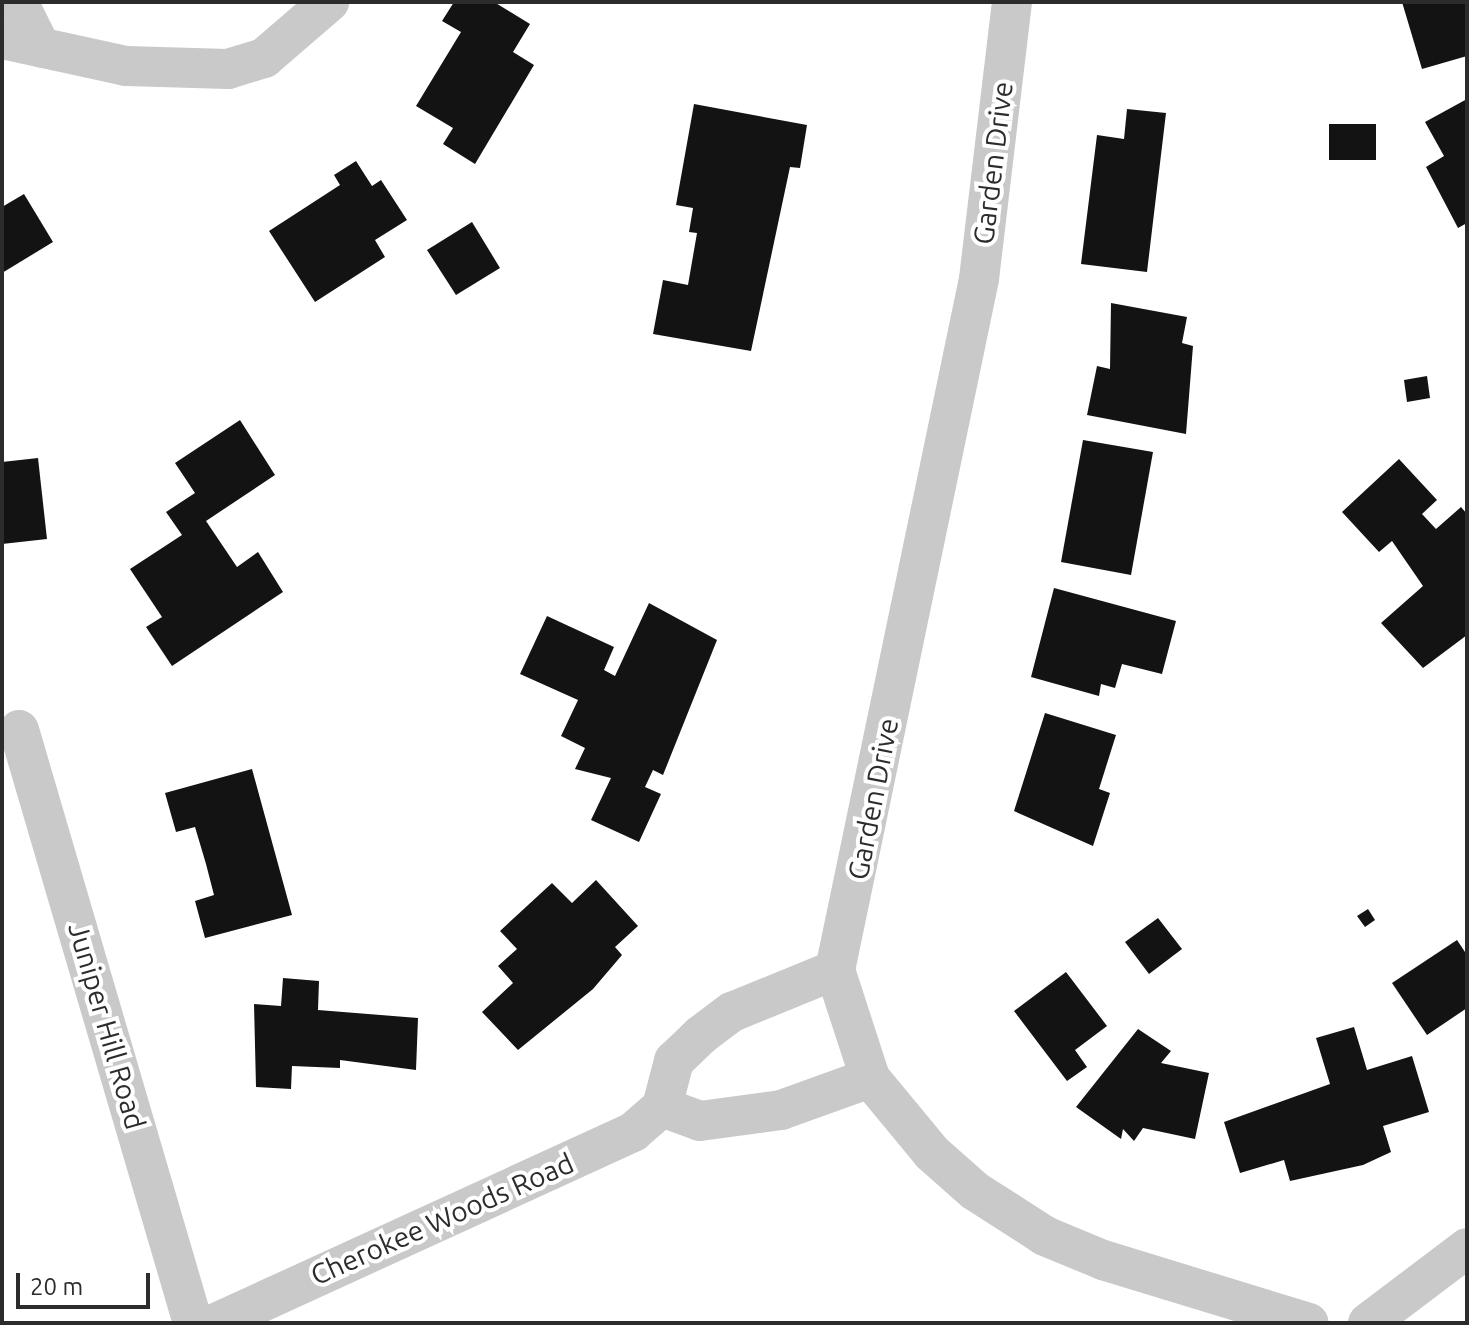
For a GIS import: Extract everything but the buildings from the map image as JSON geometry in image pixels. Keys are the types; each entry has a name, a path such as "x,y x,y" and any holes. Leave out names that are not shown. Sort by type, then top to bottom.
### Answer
{"street":[{"path":"18,2 41,48"},
{"path":"2,39 166,71 228,69 264,58 329,2"},
{"name":"Garden Drive","path":"1012,2 976,294 835,970 870,1078 932,1153 1045,1236 1309,1323"},
{"name":"Juniper Hill Road","path":"19,730 193,1323"},
{"path":"835,970 732,1012 701,1035 674,1061 662,1107 700,1121 781,1110 870,1078"},
{"name":"Cherokee Woods Road","path":"216,1323 633,1132 662,1107"},
{"path":"1368,1323 1467,1248"}]}
